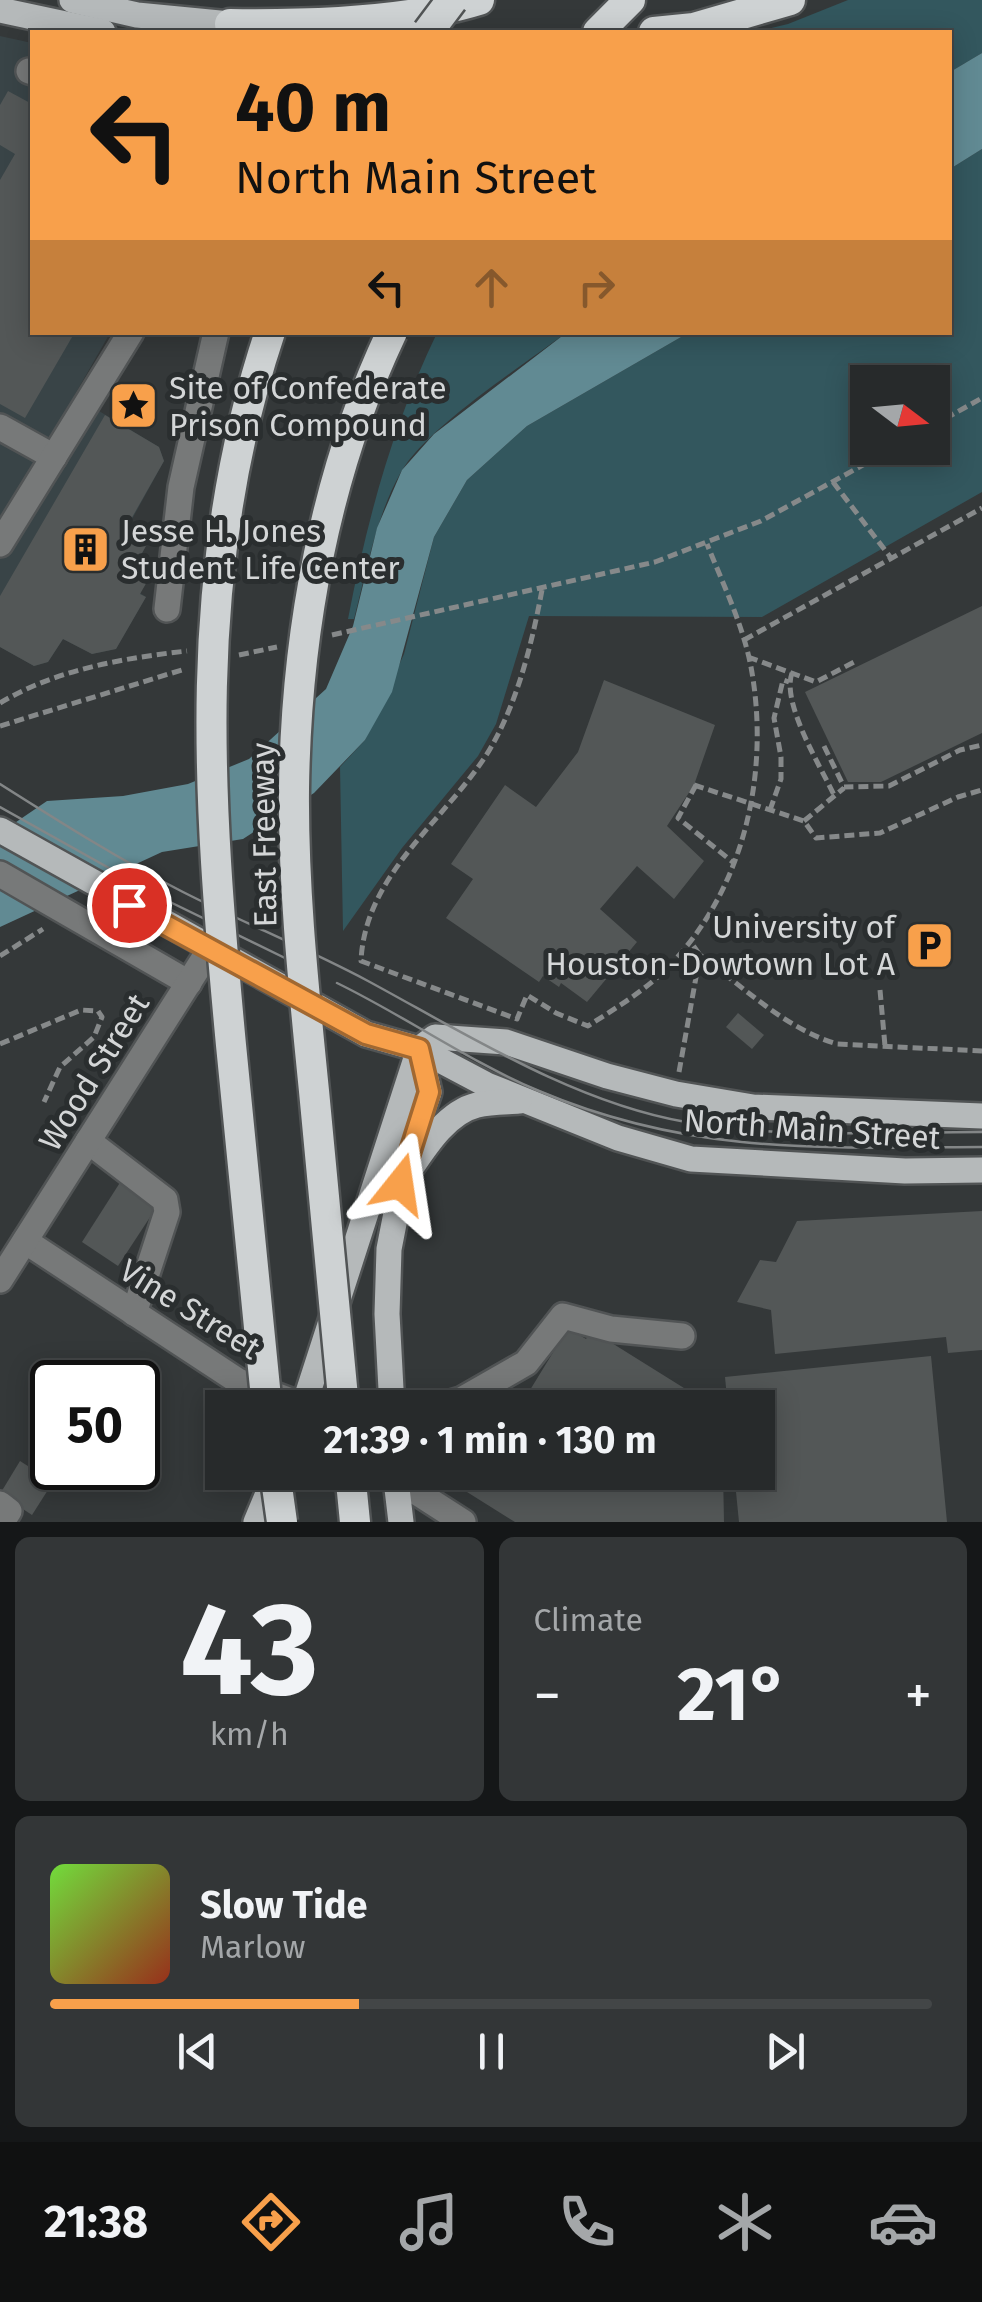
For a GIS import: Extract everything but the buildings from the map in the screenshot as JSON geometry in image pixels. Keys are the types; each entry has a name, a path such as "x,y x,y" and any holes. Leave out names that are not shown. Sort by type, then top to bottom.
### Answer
{"highway":[{"path":"430,30 452,0"},
{"path":"232,28 374,17 479,0"},
{"path":"415,30 490,0"},
{"path":"674,30 694,28 790,0"},
{"name":"East Freeway","path":"265,1390 222,942 210,724 213,608 220,550 238,448 269,335"},
{"name":"East Freeway","path":"342,1390 296,876 296,736 308,622 328,516 363,400 391,335"},
{"path":"273,1522 274,1490"},
{"path":"277,1490 282,1522"},
{"path":"352,1490 355,1522"}],"main road":[{"path":"72,0 138,15 232,28"},
{"path":"0,10 94,30"},
{"name":"North Main Street","path":"0,830 366,1034 419,1049 486,1085 618,1138 691,1159 905,1171 982,1170"},
{"name":"North Main Street","path":"419,1049 435,1037 506,1042 607,1076 676,1094 753,1107 982,1116"},
{"path":"391,1390 389,1249 400,1184 429,1092 419,1049"},
{"path":"318,1390 419,1049"},
{"path":"400,1184 438,1131 463,1110 524,1100"},
{"path":"256,1522 268,1490"},
{"path":"398,1490 401,1522"}],"street":[{"path":"0,544 130,335"},
{"path":"167,609 181,487 215,335"},
{"path":"0,427 54,457"},
{"path":"0,874 189,982"},
{"name":"Wood Street","path":"1,1277 210,949"},
{"path":"88,1141 165,1200 167,1212 134,1313"},
{"name":"Vine Street","path":"26,1241 238,1381 264,1390"},
{"path":"479,1390 526,1363 564,1316 611,1328 682,1336"},
{"path":"416,1490 463,1522"},
{"path":"0,1504 10,1510 2,1522"}],"path":[{"path":"950,416 982,398"},
{"path":"326,636 655,562 761,522 864,465"},
{"path":"833,482 891,558"},
{"path":"744,641 982,508"},
{"path":"542,590 533,634 498,735 465,786 431,822 393,873 376,907 361,961 517,1019 527,995 588,1026 645,988 690,941 714,908 734,863 751,804 756,697 744,641 707,544"},
{"path":"236,656 288,645"},
{"path":"236,646 254,651"},
{"path":"0,704 50,678 153,655 203,650"},
{"path":"748,657 816,682 856,661"},
{"path":"0,726 199,665"},
{"path":"792,673 789,682 798,723 834,796"},
{"path":"770,810 782,769 774,710 783,680 789,682"},
{"path":"804,821 844,788 890,786 960,750 982,745"},
{"path":"824,746 844,788"},
{"path":"734,863 678,818 695,785 804,821 816,838 880,834 958,797 982,790"},
{"path":"0,956 43,928"},
{"path":"690,941 700,954 818,1038 837,1044 982,1051"},
{"path":"678,1072 700,954"},
{"path":"400,988 404,977"},
{"path":"880,990 885,1046"},
{"path":"0,1044 81,1010 98,1012 102,1017 94,1037 60,1067 44,1102"}],"shaded area":[{"path":"848,0 982,0 982,53 952,71 952,30 763,30"},
{"path":"0,36 30,43 30,335 109,335 74,396 159,447 164,461 131,521 152,535 136,564 152,573 140,593 146,597 116,649 92,654 63,639 48,662 34,666 0,647"},
{"path":"982,53 982,149 952,168 952,71"},
{"path":"982,149 982,492 762,617 529,616 496,724 478,756 402,848 343,931 340,767 365,740 404,654 434,537 467,480 527,426 685,335 952,335 952,168"},
{"path":"436,335 563,335 431,436 401,472 373,543 354,619 348,619 383,473"},
{"path":"563,335 685,335 527,426 467,480 434,537 392,692 365,740 314,793 243,839 162,852 0,927 0,833 47,801 123,796 188,784 249,759 326,689 353,626 377,528 402,470 434,434"}],"tram line":[{"path":"0,784 160,880 345,969 522,1064 603,1099 686,1122 759,1131 982,1132"},
{"path":"0,807 168,901 287,959"},
{"path":"337,983 513,1079 595,1112 649,1127 703,1137 811,1147 982,1147"}],"place":[{"name":"Site of Confederate Prison Compound","path":"134,406"},
{"name":"Jesse H. Jones Student Life Center","path":"86,549"},
{"name":"University of Houston-Dowtown Lot A","path":"930,945"}],"route":[{"path":"129,905 366,1034 419,1049 429,1092 400,1184"}]}
